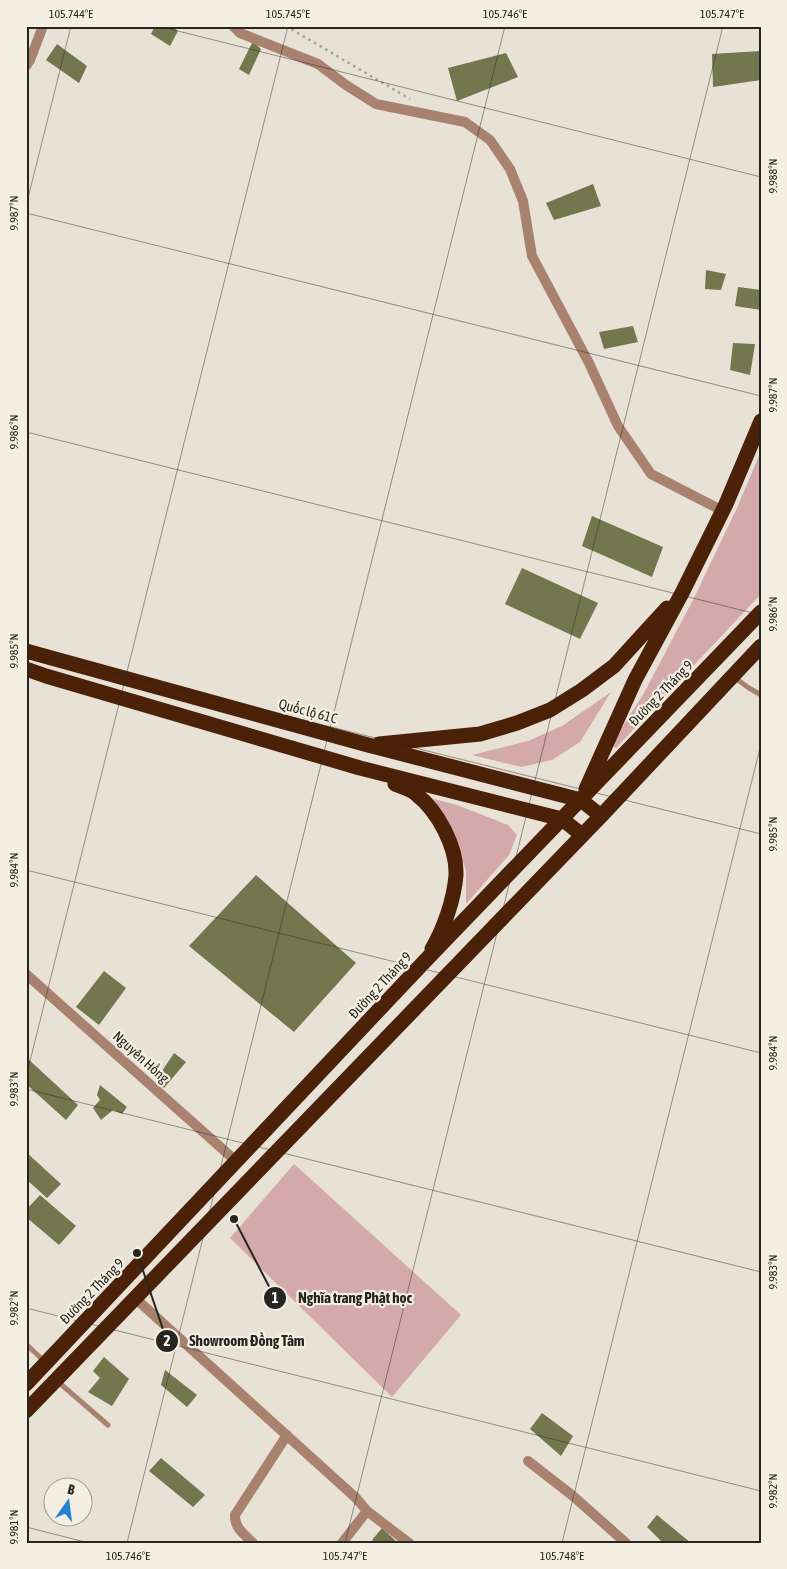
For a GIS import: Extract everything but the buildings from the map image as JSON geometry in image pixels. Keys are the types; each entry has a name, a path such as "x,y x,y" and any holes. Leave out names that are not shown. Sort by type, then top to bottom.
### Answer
{"highway":[{"path":"601,816 581,800 635,680 723,512 761,421"},
{"path":"368,745 480,734 517,723 550,710 582,690 614,666 682,593"},
{"name":"Đường 2 Tháng 9","path":"26,1384 424,962 761,612"},
{"path":"26,1411 601,816 761,646"},
{"name":"Quốc lộ 61C","path":"26,651 368,745 581,800"},
{"path":"26,668 46,676 360,768 562,819 582,835"},
{"path":"360,768 415,793 434,812 447,834 454,857 456,874 454,888 447,914 424,962"}],"street":[{"path":"26,66 43,26"},
{"path":"233,26 240,33 318,64 376,104 464,122 490,140 510,169 523,201 532,256 589,363 618,426 650,474 723,512"},
{"name":"Nguyên Hồng","path":"26,974 237,1162"},
{"path":"135,1298 356,1498 367,1511 409,1543"},
{"path":"253,1543 237,1527 234,1521 235,1515 287,1436"},
{"path":"528,1461 573,1496 626,1543"},
{"path":"342,1543 367,1511"}],"lane":[{"path":"733,676 761,695"},
{"path":"26,1344 46,1363"},
{"path":"56,1380 108,1425"}],"shaded area":[{"path":"761,451 761,594 616,748 611,745 644,693 694,598 737,508"},
{"path":"611,692 580,742 552,760 521,767 472,755 528,741 562,726"},
{"path":"430,798 457,805 508,825 517,835 509,855 466,904 466,871 457,842"},
{"path":"294,1164 461,1315 392,1397 230,1238"}],"place":[{"name":"Nghĩa trang Phật học","path":"234,1219"},
{"name":"Showroom Đồng Tâm","path":"137,1253"}]}
